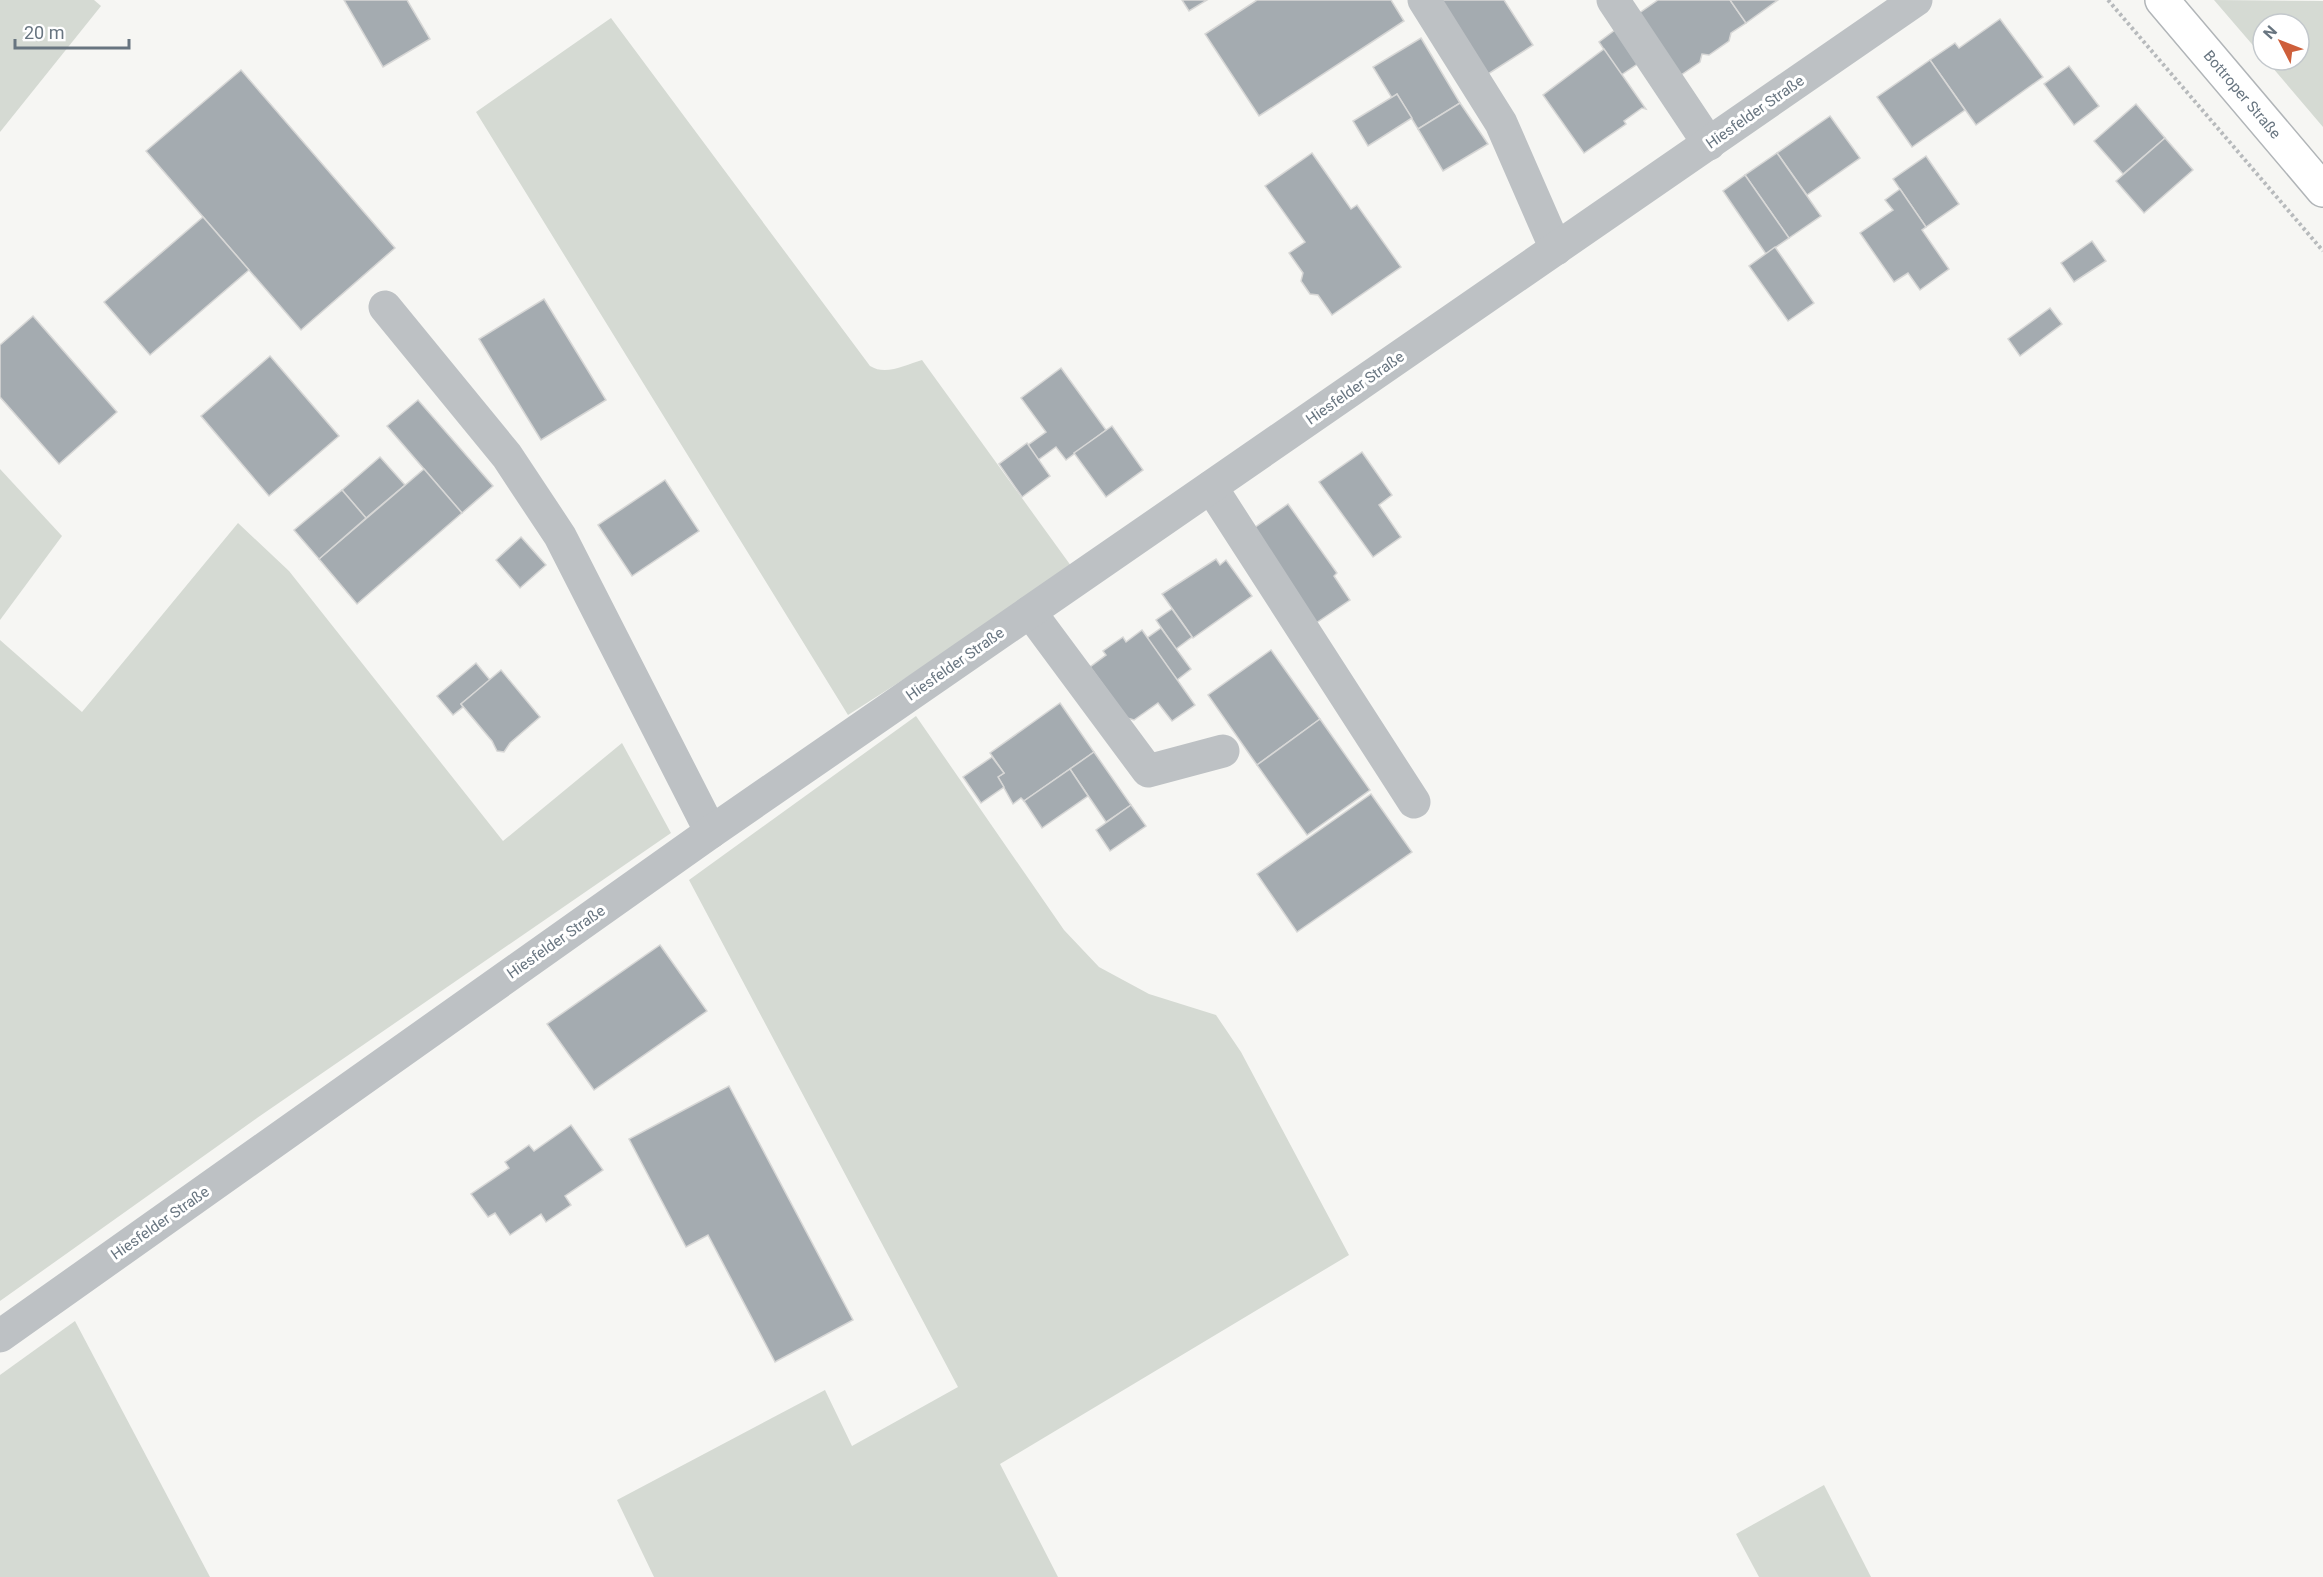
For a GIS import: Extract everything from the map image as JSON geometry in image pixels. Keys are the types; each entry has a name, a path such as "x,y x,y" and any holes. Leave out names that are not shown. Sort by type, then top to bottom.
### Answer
{"main road":[{"name":"Bottroper Straße","path":"2162,0 2323,190"}],"street":[{"path":"1424,0 1501,123 1557,249"},
{"path":"1613,0 1709,144"},
{"name":"Hiesfelder Straße","path":"0,1336 711,832 1916,0"},
{"path":"386,308 507,456 560,536 711,832"},
{"path":"1211,487 1414,802"},
{"path":"1030,612 1148,771 1223,752"}],"path":[{"path":"2108,0 2323,250"}],"shaded area":[{"path":"0,0 94,0 101,6 0,132"},
{"path":"2214,0 2323,1 2323,127 2276,72 2311,72 2311,12 2251,12 2251,43"},
{"path":"611,18 870,366 889,370 922,360 1074,570 848,715 476,112"},
{"path":"0,469 62,536 0,620"},
{"path":"238,523 289,571 503,841 622,743 671,833 257,1118 0,1301 0,640 82,712"},
{"path":"916,716 1064,930 1099,967 1149,994 1216,1015 1241,1052 1349,1255 1000,1464 1058,1577 654,1577 617,1500 825,1390 852,1446 958,1387 689,880"},
{"path":"75,1321 210,1577 0,1577 0,1375"},
{"path":"1824,1485 1871,1577 1759,1577 1736,1534"}],"building":[{"path":"344,0 407,0 430,39 383,67"},
{"path":"1182,0 1207,0 1189,11"},
{"path":"1257,0 1391,0 1404,21 1259,116 1205,34"},
{"path":"1437,0 1504,0 1533,45 1485,76"},
{"path":"1658,0 1730,0 1746,23 1731,33 1729,41 1709,55 1702,54 1700,62 1678,77 1635,16"},
{"path":"1730,0 1778,0 1746,23"},
{"path":"2000,19 2043,77 1976,125 1930,60 1955,43 1959,48"},
{"path":"1615,30 1639,63 1621,75 1599,42"},
{"path":"1421,38 1460,103 1418,129 1397,94 1392,98 1373,67"},
{"path":"1604,49 1646,109 1642,108 1624,121 1626,124 1584,153 1543,95"},
{"path":"1930,60 1965,110 1912,147 1877,97"},
{"path":"2069,66 2099,106 2074,125 2044,84"},
{"path":"241,70 395,248 301,330 146,151"},
{"path":"1397,94 1412,118 1368,146 1353,121"},
{"path":"1460,103 1488,144 1443,171 1418,129"},
{"path":"2136,104 2165,138 2123,174 2094,141"},
{"path":"1830,116 1860,158 1807,195 1777,153"},
{"path":"2165,138 2193,170 2144,213 2116,181"},
{"path":"1312,153 1351,209 1357,205 1401,267 1332,315 1318,295 1310,294 1301,281 1303,273 1289,253 1305,242 1265,186"},
{"path":"1777,153 1821,216 1789,238 1745,175"},
{"path":"1926,156 1959,204 1926,227 1893,179"},
{"path":"1745,175 1789,238 1766,254 1723,191"},
{"path":"1900,189 1926,227 1922,230 1949,269 1920,290 1908,273 1894,282 1860,233 1893,210 1885,200"},
{"path":"203,217 249,270 150,355 104,302"},
{"path":"2092,241 2106,261 2074,282 2061,263"},
{"path":"1775,247 1814,303 1788,321 1749,266"},
{"path":"544,299 606,400 541,440 479,339"},
{"path":"2050,308 2062,324 2020,356 2008,339"},
{"path":"33,316 117,412 59,464 0,397 0,345"},
{"path":"270,356 339,436 269,496 201,416"},
{"path":"1061,368 1106,430 1066,460 1056,447 1038,460 1028,445 1046,432 1021,398"},
{"path":"418,400 493,486 462,513 387,426"},
{"path":"1112,426 1143,470 1106,497 1074,453"},
{"path":"1027,443 1050,476 1022,497 999,464"},
{"path":"1362,452 1392,495 1379,505 1401,537 1373,557 1319,482"},
{"path":"380,457 405,485 366,518 342,490"},
{"path":"424,469 462,513 357,604 319,559"},
{"path":"665,480 699,531 632,576 598,525"},
{"path":"342,490 366,518 319,559 294,530"},
{"path":"1288,504 1337,573 1334,576 1350,600 1313,625 1254,528"},
{"path":"521,537 546,565 520,588 496,560"},
{"path":"1216,559 1220,565 1226,560 1252,596 1193,638 1162,594"},
{"path":"1172,609 1192,637 1176,649 1156,620"},
{"path":"1161,628 1191,669 1177,680 1147,638"},
{"path":"1142,630 1195,705 1172,721 1158,703 1134,720 1127,718 1090,667 1106,655 1103,651 1123,637 1126,642"},
{"path":"1271,650 1320,719 1257,765 1208,695"},
{"path":"476,663 490,680 461,704 463,707 453,715 437,696"},
{"path":"501,670 540,717 510,743 504,752 497,751 492,741 461,704"},
{"path":"1060,703 1094,752 1024,801 1021,798 1013,804 998,777 1004,773 990,753"},
{"path":"1320,719 1370,790 1307,835 1257,765"},
{"path":"1094,752 1131,805 1106,822 1070,769"},
{"path":"992,757 1004,773 998,777 1004,787 981,803 963,777"},
{"path":"1070,769 1088,796 1042,828 1024,801"},
{"path":"1371,794 1412,852 1297,932 1257,874"},
{"path":"1131,805 1146,826 1110,851 1096,830"},
{"path":"660,945 707,1011 594,1090 547,1024"},
{"path":"729,1086 853,1320 775,1362 708,1235 686,1247 629,1139"},
{"path":"571,1125 603,1170 565,1196 571,1205 546,1222 541,1214 510,1235 495,1213 488,1217 471,1194 509,1168 505,1162 529,1145 534,1151"}]}
